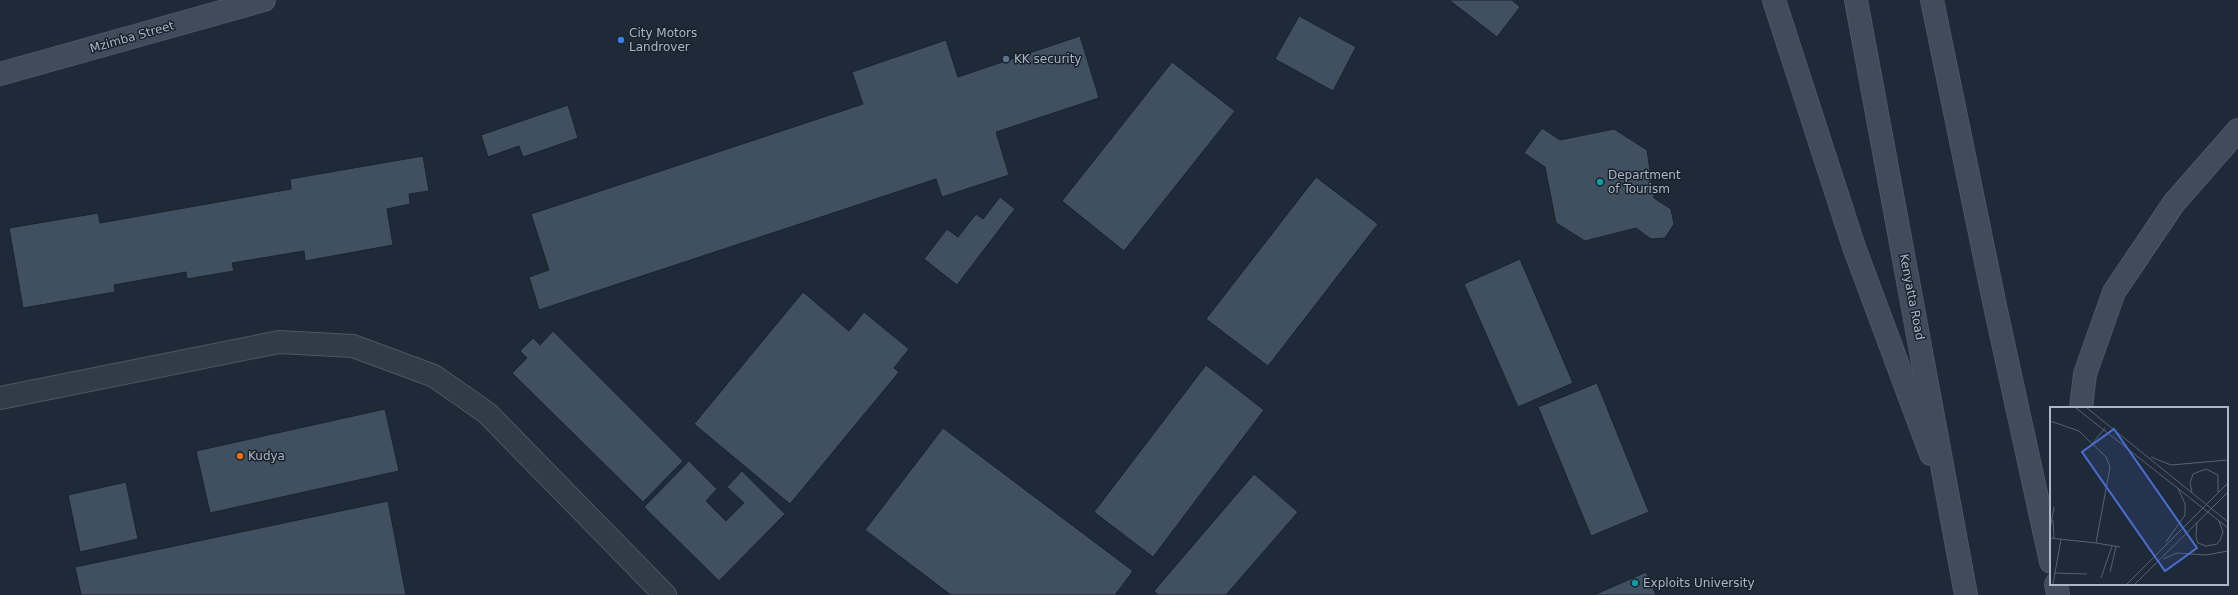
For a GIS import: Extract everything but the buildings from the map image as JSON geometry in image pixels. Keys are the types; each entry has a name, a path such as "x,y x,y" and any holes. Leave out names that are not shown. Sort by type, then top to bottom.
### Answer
{"main road":[{"name":"Mzimba Street","path":"0,74 264,0"},
{"path":"1774,0 1791,46 1854,247 1952,512"},
{"name":"Kenyatta Road","path":"1856,0 1952,512 1966,595"},
{"path":"1932,0 1995,306 2050,557"},
{"path":"2081,407 2085,374 2114,292 2174,204 2238,130"},
{"path":"2056,585 2058,595"},
{"path":"2071,585 2072,595"}],"street":[{"path":"0,398 278,342 354,346 434,376 487,413 665,595"}],"place":[{"name":"City Motors Landrover","path":"621,40"},
{"name":"KK security","path":"1006,59"},
{"name":"Department of Tourism","path":"1600,182"},
{"name":"Kudya","path":"240,456"},
{"name":"Exploits University","path":"1635,583"}]}
